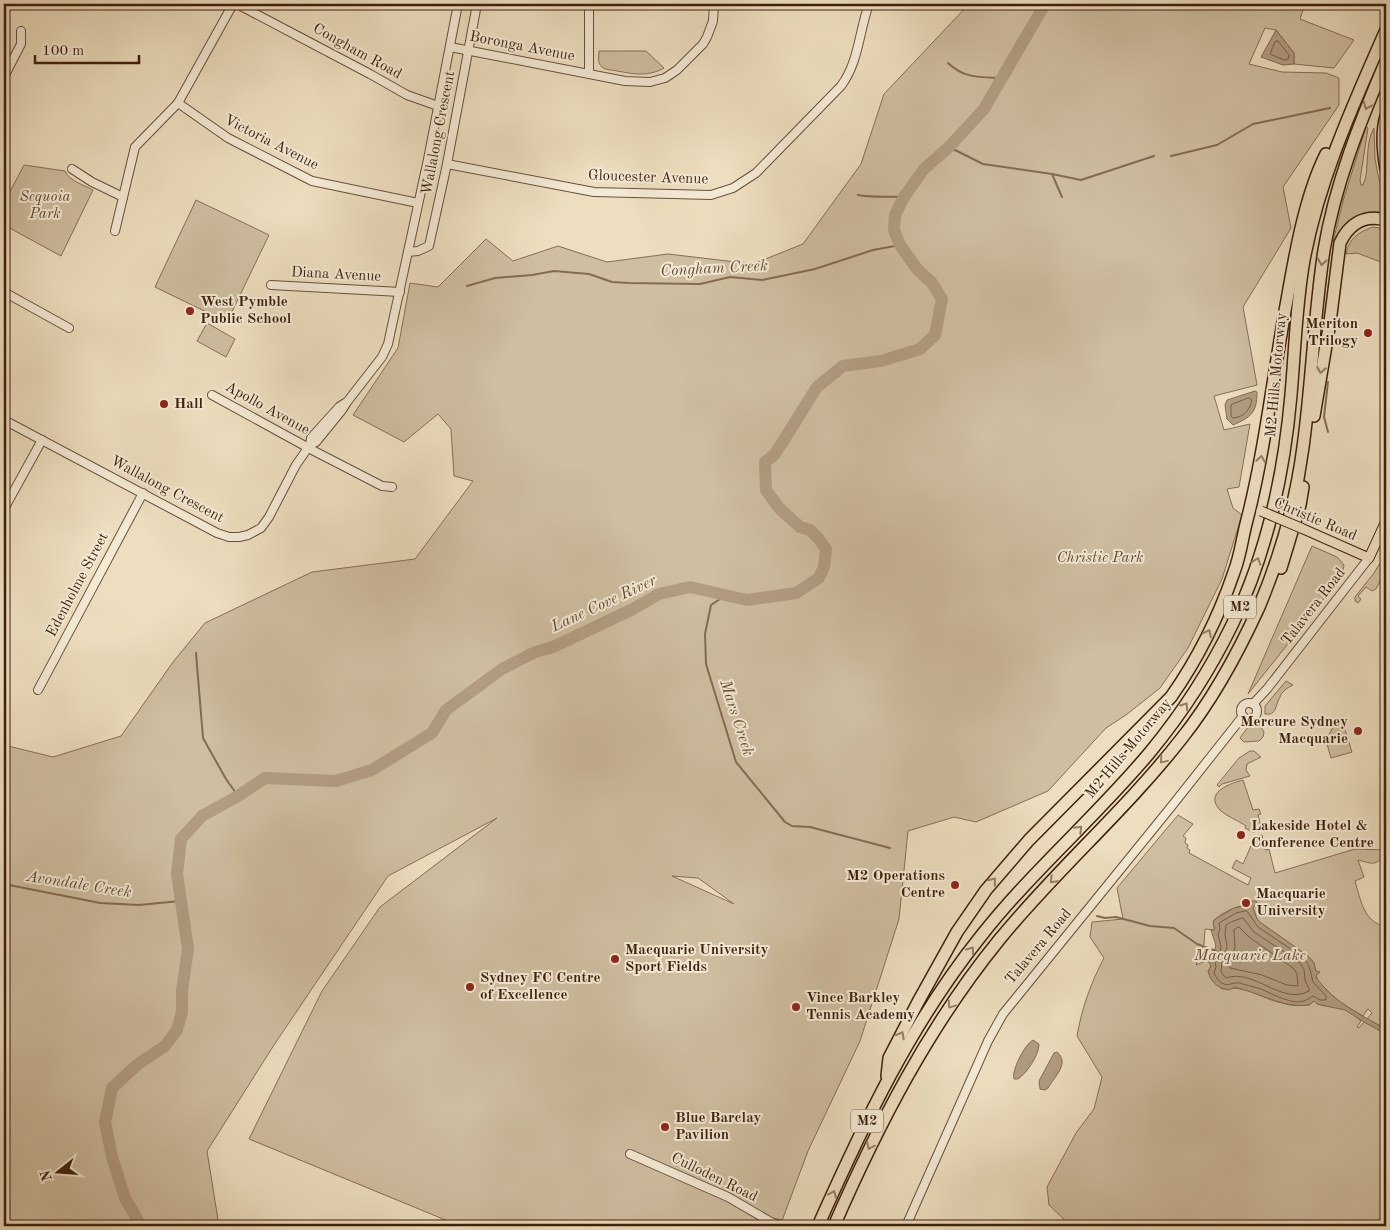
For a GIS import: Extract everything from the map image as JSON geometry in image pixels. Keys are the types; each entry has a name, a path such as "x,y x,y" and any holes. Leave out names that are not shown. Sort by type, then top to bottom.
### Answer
{"highway":[{"name":"M2 Hills Motorway","path":"818,1226 886,1081 938,996 980,937 1044,865 1129,776 1173,723 1201,680 1233,623 1248,588 1272,514 1285,447 1304,262 1321,192 1341,132 1386,30"},
{"name":"M2 Hills Motorway","path":"834,1226 884,1118 921,1052 957,996 1000,938 1118,811 1181,739 1204,709 1225,674 1259,607 1275,564 1289,515 1303,450 1316,308 1325,245 1338,186 1361,119 1386,61"},
{"path":"1386,116 1383,146 1386,169"},
{"name":"M2","path":"886,1081 889,1058 944,954 986,890 1029,840 1171,697 1186,676 1222,603 1256,509 1258,476 1287,298 1305,215 1325,155 1341,132"},
{"name":"M2","path":"1239,647 1262,612 1277,578 1300,504 1330,322 1340,244 1345,232 1354,224 1378,217 1386,220"}],"main road":[{"name":"Christie Road","path":"1256,509 1369,558"},
{"name":"Talavera Road","path":"1369,558 1386,521"}],"street":[{"path":"115,230 135,147 178,103 233,4"},
{"name":"Congham Road","path":"237,4 407,95 438,106"},
{"name":"Wallalong Crescent","path":"4,420 223,535 239,537 248,535 255,532 265,523 296,465 309,446 316,442 342,410 372,372 386,350 400,292 458,4"},
{"name":"Wallalong Crescent","path":"408,252 418,251 429,246 447,164 477,4"},
{"name":"Boronga Avenue","path":"589,4 589,74"},
{"name":"Boronga Avenue","path":"450,47 589,74 641,82 658,80 671,75 703,44 708,37 713,21 714,4"},
{"name":"Gloucester Avenue","path":"447,164 594,192 711,195 734,188 756,173 841,86 852,66 869,4"},
{"path":"4,77 21,44 21,32"},
{"name":"Victoria Avenue","path":"178,103 228,138 312,181 418,204"},
{"path":"72,169 92,182 123,197"},
{"name":"Diana Avenue","path":"271,285 400,292"},
{"path":"4,292 70,328"},
{"name":"Apollo Avenue","path":"212,395 382,486 392,487"},
{"path":"4,509 42,440"},
{"name":"Edenholme Street","path":"38,690 143,493"},
{"name":"Talavera Road","path":"906,1226 988,1041 1003,1014 1172,807 1243,716 1250,718 1256,714 1256,707 1253,704 1268,690 1369,558"},
{"name":"Culloden Road","path":"630,1154 728,1197 771,1222 785,1226"}],"green space":[{"name":"Christie Park","path":"969,4 1305,4 1300,19 1354,40 1334,68 1294,64 1294,53 1276,30 1265,28 1249,64 1282,72 1326,73 1339,78 1339,105 1283,187 1291,228 1243,307 1257,385 1214,396 1224,430 1250,424 1239,487 1227,489 1233,508 1242,515 1222,579 1188,648 1160,688 1106,728 1048,791 976,822 954,817 908,831 899,919 860,1041 808,1151 780,1226 460,1226 249,1139 322,991 380,907 497,818 388,876 274,1045 207,1151 219,1226 4,1226 4,745 53,757 121,736 173,662 205,623 312,572 415,559 473,481 454,476 451,429 438,414 404,442 353,415 398,348 410,283 438,287 486,239 513,261 558,246 607,262 668,254 753,264 803,244 861,164 884,94","holes":["672,876 698,878 734,904"]},
{"path":"599,51 646,51 664,68 652,73 641,74 607,69 599,64"},
{"path":"1366,127 1368,128 1360,180 1361,185 1363,185 1365,180 1369,142 1374,128 1375,159 1379,180 1386,199 1386,214 1346,225 1333,242 1343,201"},
{"name":"Sequoia Park","path":"24,165 65,171 73,180 93,190 61,256 4,225 4,203"},
{"path":"196,200 269,235 227,322 155,287"},
{"path":"1373,227 1386,229 1386,264 1357,253 1346,254 1347,248 1355,236"},
{"path":"207,323 235,339 226,357 197,341"},
{"path":"1312,546 1337,557 1344,565 1342,576 1248,694"},
{"path":"1380,563 1386,567 1386,582 1381,579 1376,589 1372,591 1366,587 1358,596 1361,599 1358,603 1355,601 1355,597"},
{"path":"1286,681 1293,685 1282,693 1274,712 1265,714 1265,706"},
{"path":"1338,718 1342,720 1352,752 1331,758 1326,740"},
{"path":"1259,724 1264,732 1263,737 1259,741 1244,742 1240,738 1248,727"},
{"path":"1250,751 1254,751 1261,757 1247,764 1246,770 1250,776 1222,784 1219,787 1217,785 1239,758"},
{"path":"1243,780 1253,810 1259,809 1261,814 1258,815 1262,830 1253,832 1245,828 1246,826 1220,810 1216,804 1215,798 1221,789"},
{"path":"1178,815 1193,824 1183,836 1186,838 1185,843 1190,850 1189,853 1248,885 1251,878 1232,868 1236,860 1243,864 1255,837 1262,835 1265,850 1269,849 1275,873 1355,849 1386,850 1386,856 1375,863 1358,860 1364,877 1355,881 1361,902 1368,915 1373,921 1386,926 1386,1029 1367,1019 1372,1013 1368,1009 1363,1016 1338,1001 1319,982 1314,963 1308,956 1257,919 1253,908 1255,906 1238,907 1228,911 1214,920 1214,930 1205,929 1204,944 1196,965 1208,960 1211,966 1208,971 1211,979 1222,989 1246,990 1289,1005 1309,1005 1314,1001 1324,1006 1344,1009 1361,1021 1357,1027 1359,1028 1364,1022 1367,1022 1386,1034 1386,1226 1071,1226 1049,1205 1047,1187 1076,1133 1094,1109 1102,1077 1077,1036 1087,996 1104,958 1090,937 1092,922 1123,919 1117,888"},
{"path":"1385,912 1386,913 1386,926 1382,913"}],"water":[{"path":"1276,30 1294,53 1294,64 1283,65 1261,57"},
{"path":"1257,392 1257,399 1254,410 1249,417 1233,425 1227,419 1225,405 1227,400"},
{"name":"Macquarie Lake","path":"1250,901 1256,901 1257,903 1253,908 1257,919 1261,923 1308,956 1314,963 1316,971 1320,972 1316,976 1317,979 1332,995 1349,1008 1386,1029 1386,1034 1345,1010 1317,1004 1314,1001 1309,1005 1290,1004 1234,987 1230,990 1216,985 1208,971 1211,966 1208,960 1215,948 1211,930 1215,928 1214,920 1234,908 1250,905"},
{"path":"1033,1040 1039,1044 1035,1058 1029,1068 1018,1079 1014,1079 1019,1058"},
{"path":"1057,1052 1061,1056 1062,1061 1060,1070 1048,1088 1045,1090 1040,1089 1039,1081 1054,1053"}],"waterway":[{"name":"Lane Cove River","path":"141,1226 125,1198 112,1157 105,1122 112,1088 138,1064 165,1046 177,1030 182,1012 182,990 188,949 177,874 181,839 202,816 265,778 336,781 372,770 432,733 446,710 502,669 535,652 553,647 631,610 659,594 690,587 747,600 796,593 819,578 824,567 826,549 810,530 800,527 779,508 766,490 765,462 774,455 817,387 843,366 881,361 920,349 935,335 942,299 932,283 917,269 900,245 894,230 895,215 904,197 924,169 949,147 984,109 1045,4"},
{"path":"948,63 967,75 1002,78"},
{"path":"1171,156 1217,145 1253,124 1330,108"},
{"path":"949,147 983,164 1081,180 1154,156"},
{"path":"1052,174 1062,197"},
{"path":"858,195 904,197"},
{"name":"Congham Creek","path":"467,286 495,278 554,271 589,274 612,282 629,283 700,284 730,277 762,280 815,269 873,250 900,245"},
{"path":"1328,382 1324,417 1328,432"},
{"name":"Mars Creek","path":"726,595 711,605 705,634 706,664 736,762 785,822 792,826 810,827 890,848"},
{"path":"196,653 203,738 238,796"},
{"name":"Avondale Creek","path":"4,884 100,903 139,905 180,901"},
{"name":"Mars Creek","path":"1097,916 1105,918 1116,917 1150,926 1174,928 1197,944 1216,951"}],"place":[{"name":"West Pymble Public School","path":"190,311"},
{"name":"Meriton Trilogy","path":"1368,333"},
{"name":"Hall","path":"164,404"},
{"name":"Mercure Sydney Macquarie","path":"1358,731"},
{"name":"Lakeside Hotel & Conference Centre","path":"1241,835"},
{"name":"M2 Operations Centre","path":"955,885"},
{"name":"Macquarie University","path":"1246,903"},
{"name":"Macquarie University Sport Fields","path":"615,959"},
{"name":"Sydney FC Centre of Excellence","path":"470,987"},
{"name":"Vince Barkley Tennis Academy","path":"796,1007"},
{"name":"Blue Barclay Pavilion","path":"665,1127"}]}
